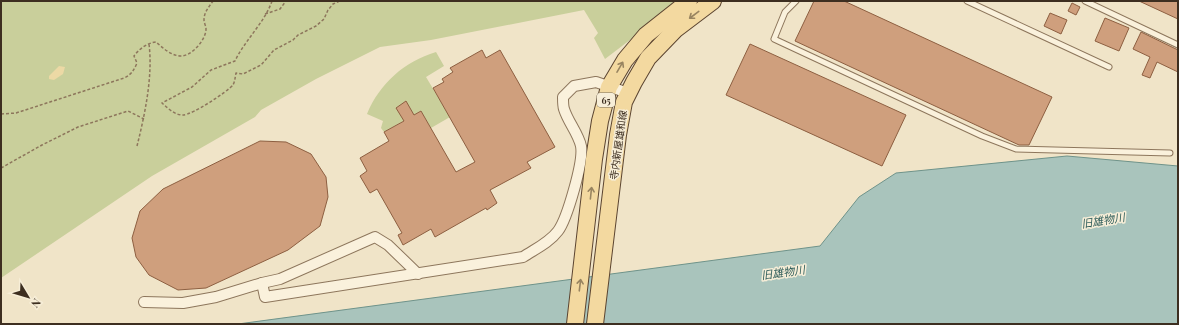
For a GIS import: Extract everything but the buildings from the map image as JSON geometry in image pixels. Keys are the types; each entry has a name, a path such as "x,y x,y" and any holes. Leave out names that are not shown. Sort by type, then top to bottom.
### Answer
{"main road":[{"name":"寺内新屋雄和線","path":"575,324 594,159 600,121 609,87 625,60 646,35 689,1"},
{"name":"寺内新屋雄和線","path":"595,324 618,136 624,102 648,58 676,29 713,1"}],"street":[{"path":"262,283 265,297 523,257 546,243 558,231 567,211 580,162 581,146 564,109 563,97 574,86 596,82 628,93"},
{"path":"144,302 183,304 216,297 280,279 375,237 388,245 418,274"}],"lane":[{"path":"796,1 785,12 774,39 982,136 1016,149 1170,153"},
{"path":"967,1 1109,67"},
{"path":"1085,1 1178,45"}],"path":[{"path":"1,114 16,113 124,78 130,75 134,70 137,63 134,56 138,51 149,44 156,42 170,53 181,56 189,53 201,44 206,30 204,20 206,11 214,1"},
{"path":"272,1 235,61 212,70 192,87 162,103 176,114 184,115 198,110 231,87 235,81 236,73 243,74 261,65 274,50 316,26 324,19 328,10 340,1"},
{"path":"265,14 280,9 286,1"},
{"path":"137,146 144,119 151,58 149,44"},
{"path":"1,168 42,145 78,128 128,111 144,119"}],"green space":[{"path":"1,1 681,1 605,59 594,38 598,33 584,10 431,40 380,47 316,79 261,110 255,117 152,176 1,278"},
{"path":"436,52 444,66 426,77 450,117 431,128 421,111 384,132 381,128 383,121 367,114 372,103 386,83 394,75 424,56"}],"sand":[{"path":"59,66 65,67 63,74 54,80 49,79 49,76"}],"water":[{"name":"旧雄物川","path":"1067,156 1178,166 1178,324 238,324 820,246 859,197 896,173"}]}
